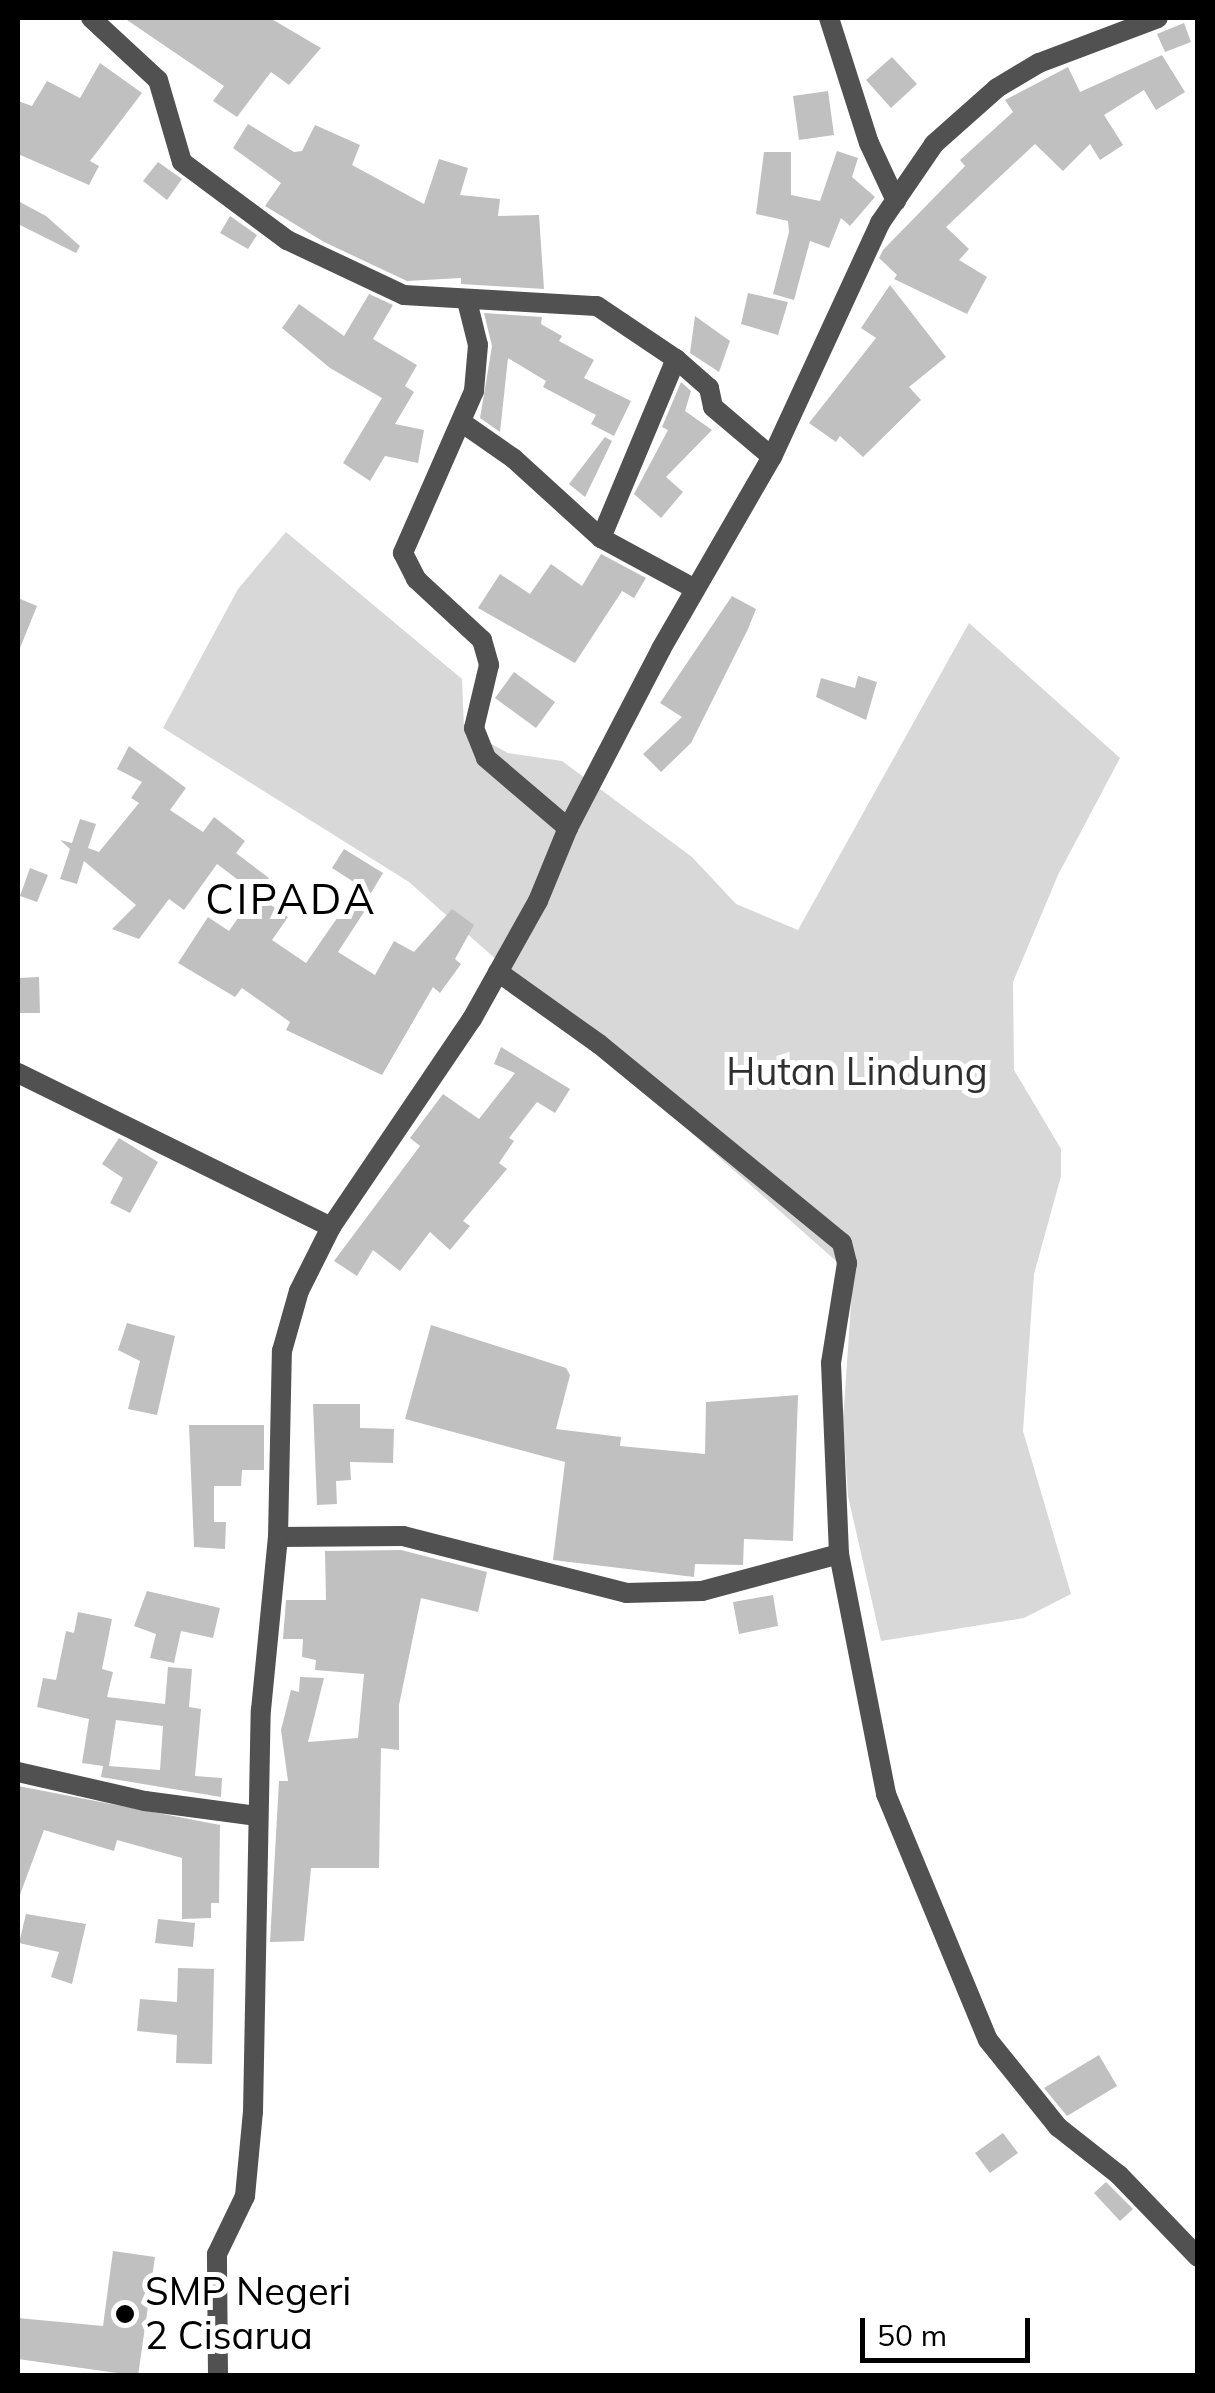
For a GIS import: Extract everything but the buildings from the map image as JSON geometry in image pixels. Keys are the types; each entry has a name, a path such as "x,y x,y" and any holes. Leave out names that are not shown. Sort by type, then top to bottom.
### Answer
{"street":[{"path":"91,18 158,80 182,162 222,196 287,240 404,295 467,302 598,306 676,358 709,388 713,407 772,457"},
{"path":"829,18 869,143 896,200"},
{"path":"218,2376 217,2254 245,2196 253,2112 258,1816 278,1537 282,1351 298,1291 331,1227 498,972 538,901 568,828 695,589 772,457 866,246 896,200 934,144 996,88 1039,63 1158,18"},
{"path":"467,302 478,345 464,424 403,553 416,579 482,640 489,665 474,728 486,758 568,828"},
{"path":"601,538 676,358"},
{"path":"464,424 513,458 601,538 695,589"},
{"path":"498,972 599,1044 842,1244 847,1263 831,1363 840,1554 880,1776 974,2017 1058,2128 1119,2175 1198,2258"},
{"path":"18,1073 331,1227"},
{"path":"278,1537 402,1536 626,1593 653,1594 702,1591 840,1554"},
{"path":"18,1772 145,1801 258,1816"}],"green space":[{"name":"Hutan Lindung","path":"286,532 462,679 464,729 508,753 562,761 692,857 736,904 798,930 969,623 1120,758 1058,875 1013,982 1014,1070 1061,1149 1061,1176 1034,1274 1023,1431 1071,1594 1024,1618 881,1641 848,1496 843,1420 853,1276 409,882 163,728 238,589"}],"place":[{"name":"SMP Negeri 2 Cisarua","path":"125,2314"}],"district":[{"name":"CIPADA","path":"291,899"}]}
